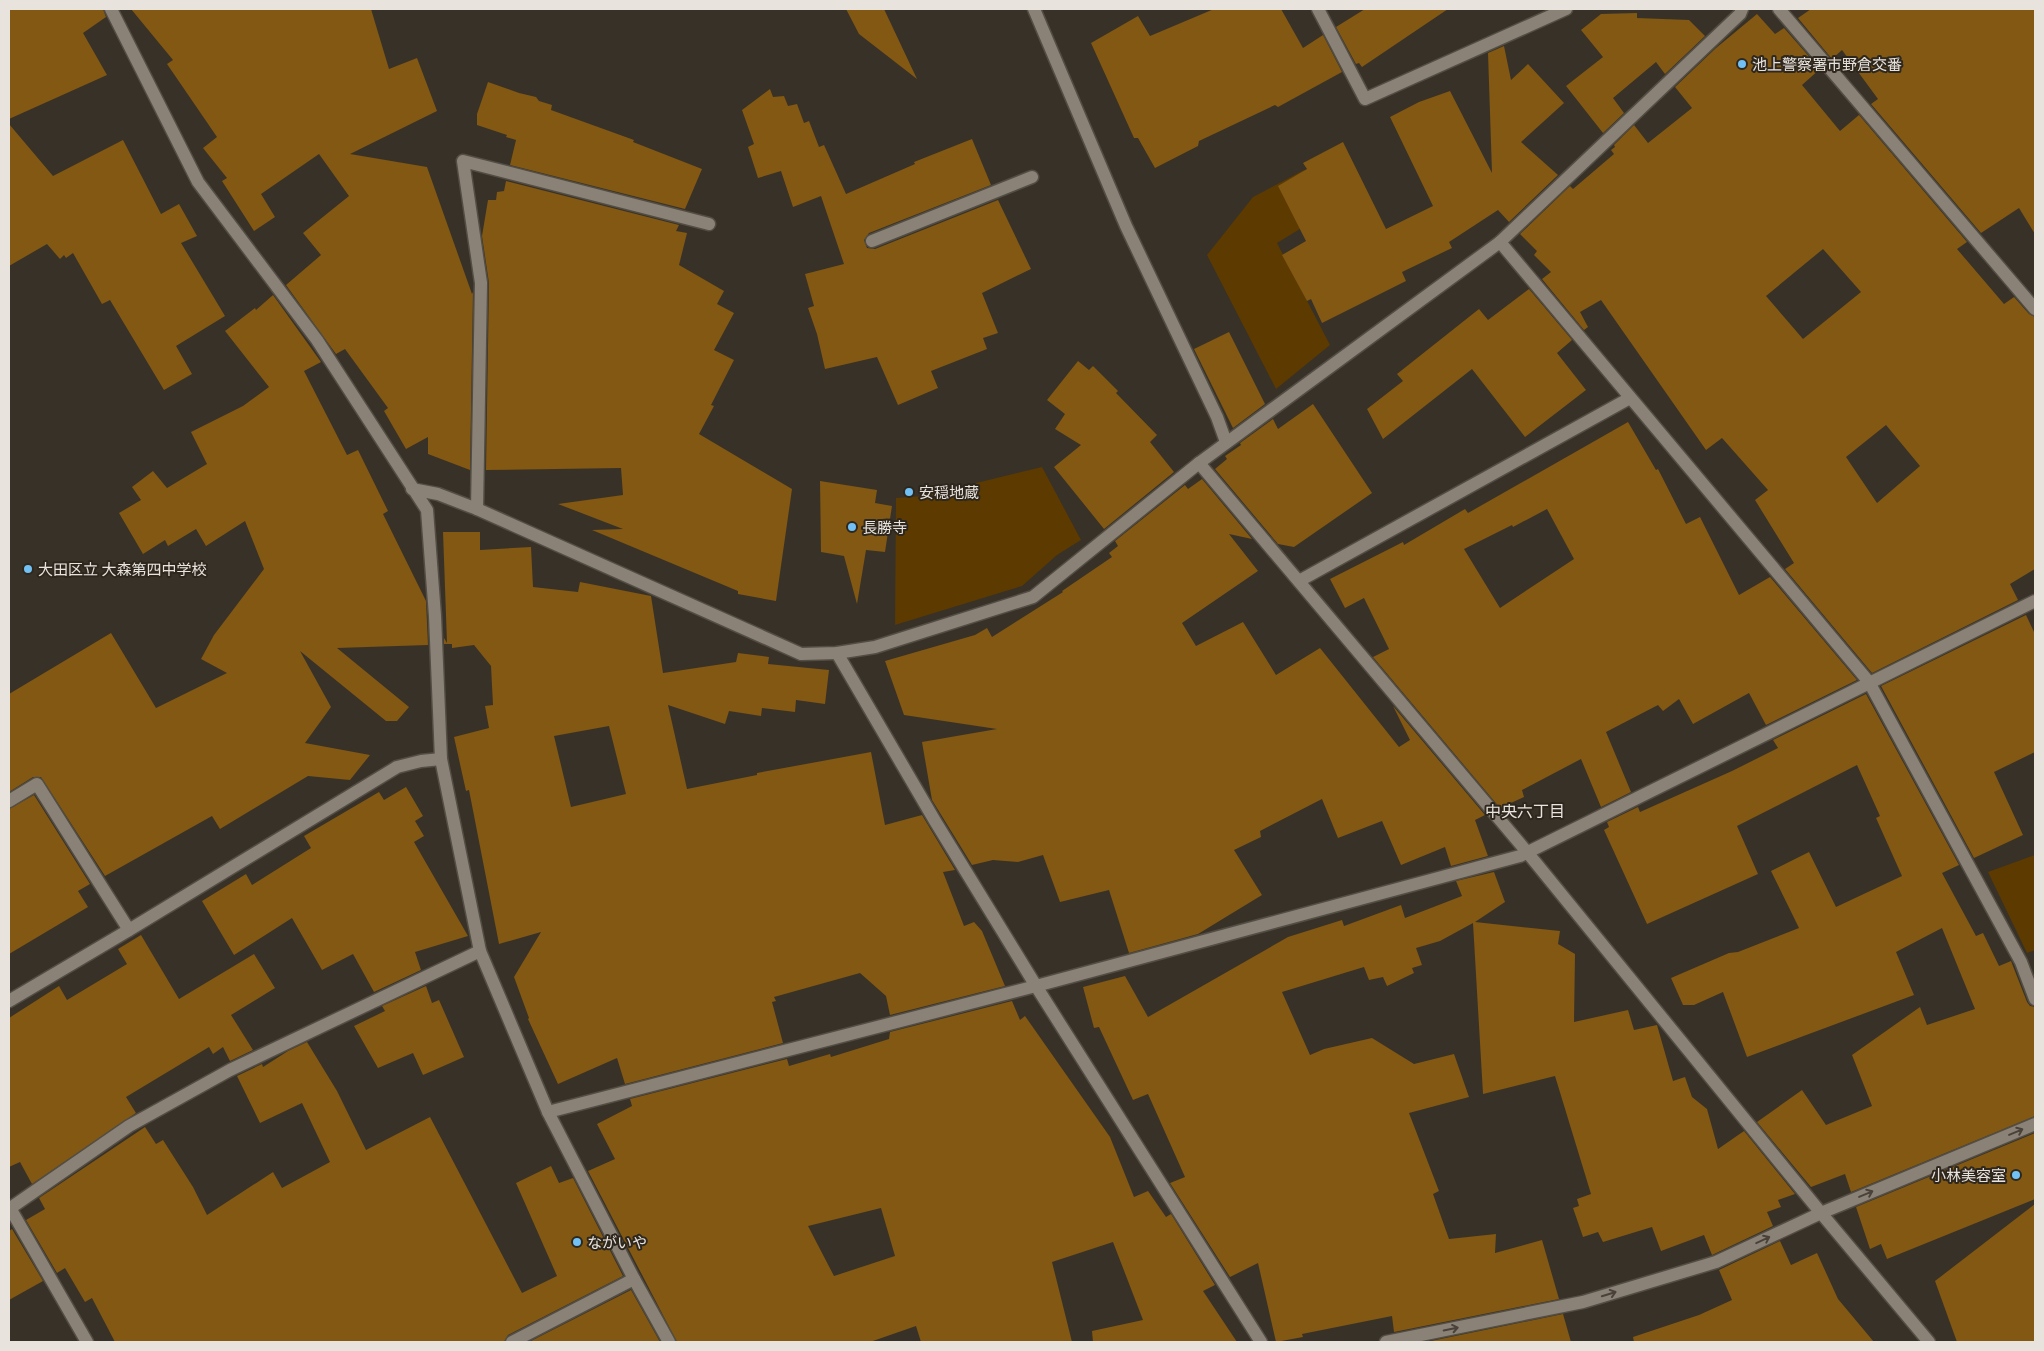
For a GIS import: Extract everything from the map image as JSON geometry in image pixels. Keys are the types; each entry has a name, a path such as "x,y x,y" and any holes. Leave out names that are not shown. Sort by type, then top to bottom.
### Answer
{"street":[{"path":"111,9 198,182 317,340 426,510 435,616 441,759 480,951 548,1112 634,1279 669,1342"},
{"path":"1034,9 1126,226 1217,417 1226,442"},
{"path":"1318,9 1365,99 1566,9"},
{"path":"412,489 438,494 477,509 800,654 837,653 875,647 1033,597 1199,462 1500,242 1740,14 1742,9"},
{"path":"1779,9 2035,309"},
{"path":"477,509 480,284 463,161 710,224"},
{"path":"872,241 1032,177"},
{"path":"1500,242 1869,682 2021,962 2035,998"},
{"path":"1299,581 1630,398"},
{"path":"1199,462 1527,852 1821,1213 1929,1342"},
{"path":"548,1112 1036,986 1520,856 2035,601"},
{"path":"837,653 935,821 1036,986 1261,1342"},
{"path":"9,1001 397,767 421,761 441,759"},
{"path":"9,801 37,784 128,930"},
{"path":"87,1342 9,1209 129,1126 205,1084 480,951"},
{"path":"1386,1342 1583,1302 1716,1262 1821,1213 2035,1124"},
{"path":"512,1342 634,1279"}],"shaded area":[{"path":"1304,170 1326,213 1277,243 1330,345 1276,389 1207,255 1253,197"},
{"path":"1042,467 1081,540 1057,555 1022,586 895,625 896,498 923,496"},
{"path":"2035,855 2035,950 2027,953 1988,872"}],"building":[{"path":"9,9 103,9 106,17 83,33 107,75 9,119"},
{"path":"131,9 371,9 389,69 417,58 437,111 350,154 427,167 472,294 473,292 470,470 428,454 428,437 406,449 384,411 388,408 345,349 336,354 286,285 321,255 303,233 349,196 319,154 261,194 275,217 254,231 222,181 227,178 203,148 217,137 167,64 173,60"},
{"path":"846,9 884,9 917,79 859,34"},
{"path":"1214,9 1281,9 1303,48 1323,35 1342,72 1278,107 1275,105 1199,141 1198,146 1155,168 1138,138 1134,138 1091,43 1138,16 1150,36"},
{"path":"1365,9 1448,9 1362,67 1359,63 1356,64 1336,27"},
{"path":"1811,9 2035,9 2035,234 2019,208 1981,233 1871,104 1878,99 1842,50 1832,59 1798,18"},
{"path":"1637,13 1637,18 1689,20 1705,36 1665,74 1656,62 1613,98 1624,113 1603,133 1566,86 1603,57 1581,30 1601,14"},
{"path":"1757,14 1775,34 1784,28 1820,69 1802,85 1840,131 1859,115 1967,242 1957,249 2004,304 2014,297 2029,314 2035,317 2035,569 2010,584 2018,600 1872,673 1785,569 1794,563 1755,500 1768,490 1722,438 1706,450 1601,300 1580,312 1588,327 1584,330 1542,279 1551,272 1534,255 1537,251 1520,234 1570,186 1573,189 1614,154 1611,150 1615,147 1614,145 1634,125 1648,143 1692,108 1675,87 1716,48","holes":["1823,249 1861,292 1803,339 1766,296","1886,425 1920,466 1877,503 1846,457"]},
{"path":"1504,46 1511,80 1528,64 1564,103 1521,142 1558,175 1509,222 1498,210 1449,242 1452,248 1402,272 1406,281 1322,323 1311,299 1307,301 1282,255 1306,241 1278,186 1307,169 1303,163 1343,142 1386,229 1433,206 1390,117 1419,102 1450,91 1492,173 1488,53"},
{"path":"488,82 536,97 539,101 552,105 551,110 634,140 633,142 702,169 685,209 510,165 516,140 477,125 477,114"},
{"path":"770,89 773,97 784,96 788,106 797,104 804,123 809,121 819,147 824,145 846,194 915,164 914,162 972,139 991,185 869,233 864,240 867,248 875,249 998,200 1031,269 982,293 998,333 983,338 987,349 931,371 938,388 898,405 877,357 825,369 817,334 808,308 814,306 805,274 844,264 821,196 793,207 781,171 758,178 748,147 754,144 742,110"},
{"path":"9,124 53,176 123,140 161,214 179,204 197,236 181,243 225,316 176,346 192,374 164,390 110,300 102,304 73,253 66,258 64,255 60,259 47,244 9,266"},
{"path":"506,181 679,225 676,231 687,233 679,265 724,291 717,304 734,313 714,350 734,360 711,405 714,406 699,434 792,489 776,601 738,594 738,591 592,530 623,529 558,504 623,495 621,468 486,470 489,283 482,236 488,200 496,200 497,192 504,191"},
{"path":"1529,289 1572,340 1557,353 1586,390 1525,437 1472,369 1383,439 1367,409 1403,381 1397,374 1479,309 1488,320"},
{"path":"273,295 321,362 304,371 347,455 358,450 388,511 383,514 426,601 428,645 337,648 409,707 397,721 386,721 300,651 331,707 305,743 370,755 350,780 308,776 220,829 212,816 105,876 41,777 33,777 9,792 9,694 111,633 156,708 227,673 201,659 214,635 264,569 245,521 206,546 196,529 168,546 165,540 143,554 119,513 141,500 132,487 153,471 167,488 207,464 191,432 243,406 269,387 225,331 255,308 256,310"},
{"path":"1229,332 1265,404 1233,428 1194,349"},
{"path":"1078,361 1089,370 1093,366 1157,435 1150,442 1174,472 1104,529 1054,467 1081,445 1055,429 1065,414 1047,400"},
{"path":"1313,404 1372,493 1294,547 1278,544 1215,469 1227,459 1225,456 1241,445 1240,443 1273,419 1278,429"},
{"path":"1628,422 1656,470 1658,469 1686,524 1700,517 1739,595 1770,577 1857,680 1766,725 1749,693 1693,724 1679,699 1663,711 1658,705 1606,732 1631,792 1601,807 1581,759 1522,790 1524,797 1500,808 1373,657 1389,649 1364,598 1345,608 1330,579 1403,542 1404,545 1465,509 1468,513","holes":["1547,509 1574,559 1500,608 1464,549"]},
{"path":"1202,479 1252,539 1229,534 1258,571 1182,623 1196,646 1243,622 1276,675 1320,648 1399,747 1410,740 1393,706 1485,815 1475,820 1488,856 1451,866 1445,847 1401,865 1382,821 1338,838 1322,799 1260,831 1261,837 1234,850 1262,895 1198,934 1129,953 1109,890 1060,902 1043,855 1018,862 993,860 972,865 932,800 922,742 997,729 904,715 885,661 975,635 987,628 992,637 1063,592 1112,557 1109,553 1118,546 1115,541 1185,485 1188,489"},
{"path":"820,481 877,490 875,503 892,506 885,552 866,550 857,604 844,556 821,552"},
{"path":"443,532 480,532 480,550 531,547 533,587 578,592 580,582 651,596 663,673 736,662 738,653 769,657 768,664 829,670 825,704 796,700 795,712 762,708 761,716 729,711 725,724 668,705 687,789 757,775 757,773 871,752 885,825 922,815 955,870 943,872 964,926 974,922 982,931 1005,986 890,1015 886,996 860,973 774,997 776,1001 772,1002 783,1043 625,1084 617,1058 558,1084 528,1019 514,977 541,932 499,944 469,790 466,791 454,737 489,728 485,706 493,705 491,666 474,645 452,648 452,644 444,644 444,638 447,643","holes":["609,726 626,794 571,807 554,736"]},
{"path":"2026,615 2035,634 2035,752 1994,772 2023,835 1974,858 1881,686"},
{"path":"1866,694 1959,865 1942,873 1976,936 1983,933 1999,966 2011,961 2027,1002 2030,1006 2035,1007 2035,1116 1851,1192 1845,1174 1811,1187 1757,1122 1802,1090 1826,1125 1872,1106 1852,1055 1920,1007 1927,1025 1975,1009 1942,928 1896,952 1914,995 1747,1057 1723,992 1694,1005 1683,1005 1671,978 1729,953 1738,952 1799,928 1771,871 1809,852 1836,907 1902,876 1876,818 1880,816 1857,765 1737,826 1758,874 1647,924 1604,830 1609,827 1607,822 1638,807 1640,812 1732,771 1778,748 1773,740"},
{"path":"406,787 423,816 415,821 424,836 414,842 468,936 415,952 421,970 374,992 353,954 322,970 292,918 234,955 202,901 246,874 252,885 311,848 304,836 379,792 384,800"},
{"path":"34,795 90,884 78,891 88,907 9,954 9,809"},
{"path":"1494,872 1505,902 1475,922 1560,931 1558,944 1575,954 1574,1022 1628,1010 1634,1030 1657,1025 1673,1081 1685,1077 1692,1097 1707,1109 1718,1149 1744,1131 1795,1194 1778,1200 1781,1207 1767,1212 1773,1226 1712,1255 1704,1235 1661,1251 1652,1227 1603,1242 1598,1232 1583,1237 1573,1208 1579,1206 1577,1199 1591,1194 1555,1076 1483,1094 1473,923 1440,941 1416,948 1422,965 1412,968 1414,973 1387,986 1383,977 1369,980 1364,967 1282,992 1310,1055 1324,1049 1372,1038 1414,1064 1454,1054 1469,1097 1409,1113 1439,1191 1433,1194 1449,1239 1496,1234 1495,1253 1542,1240 1559,1299 1394,1332 1392,1316 1302,1334 1303,1337 1276,1342 1258,1263 1230,1277 1170,1183 1185,1177 1148,1094 1133,1100 1099,1027 1094,1028 1083,987 1125,976 1148,1017 1288,937 1342,920 1344,926 1401,905 1405,918 1462,896 1456,881"},
{"path":"141,935 179,999 254,954 275,988 231,1015 253,1050 230,1061 223,1047 213,1054 209,1047 126,1097 136,1113 32,1184 20,1162 9,1167 9,1018 59,986 67,1000 127,964 118,949"},
{"path":"426,986 432,1003 439,1000 464,1057 423,1075 413,1053 378,1068 354,1026 385,1011 382,1006"},
{"path":"1012,1001 1020,1020 1025,1016 1110,1137 1134,1197 1148,1191 1166,1217 1171,1214 1215,1285 1203,1291 1237,1342 1093,1342 1092,1331 1143,1320 1113,1242 1052,1262 1072,1342 921,1342 916,1326 870,1342 677,1342 588,1171 615,1159 597,1124 632,1106 630,1099 787,1059 789,1066 830,1054 831,1057 889,1039 890,1032","holes":["881,1208 895,1256 834,1276 808,1226"]},
{"path":"307,1042 337,1091 366,1150 430,1117 522,1293 557,1276 516,1183 551,1166 559,1183 573,1178 623,1276 508,1335 504,1342 115,1342 92,1298 85,1302 65,1268 57,1273 26,1220 45,1209 39,1198 145,1127 156,1144 163,1140 193,1187 207,1215 273,1172 282,1188 330,1162 302,1103 260,1123 237,1076 262,1064 263,1067 288,1051"},
{"path":"2035,1133 2035,1199 1887,1259 1881,1244 1870,1249 1856,1207"},
{"path":"2035,1204 2035,1342 1957,1342 1935,1281"},
{"path":"12,1229 43,1281 9,1300 9,1231"},
{"path":"1780,1241 1791,1265 1817,1253 1838,1299 1874,1342 1634,1342 1633,1337 1699,1315 1732,1300 1719,1270"},
{"path":"631,1290 660,1342 529,1342"},
{"path":"1563,1314 1571,1342 1426,1342"}],"place":[{"name":"池上警察署市野倉交番","path":"1742,64"},
{"name":"安穏地蔵","path":"909,492"},
{"name":"長勝寺","path":"852,527"},
{"name":"大田区立 大森第四中学校","path":"28,569"},
{"name":"小林美容室","path":"2016,1175"},
{"name":"ながいや","path":"577,1242"}],"district":[{"name":"中央六丁目","path":"1525,811"}]}
